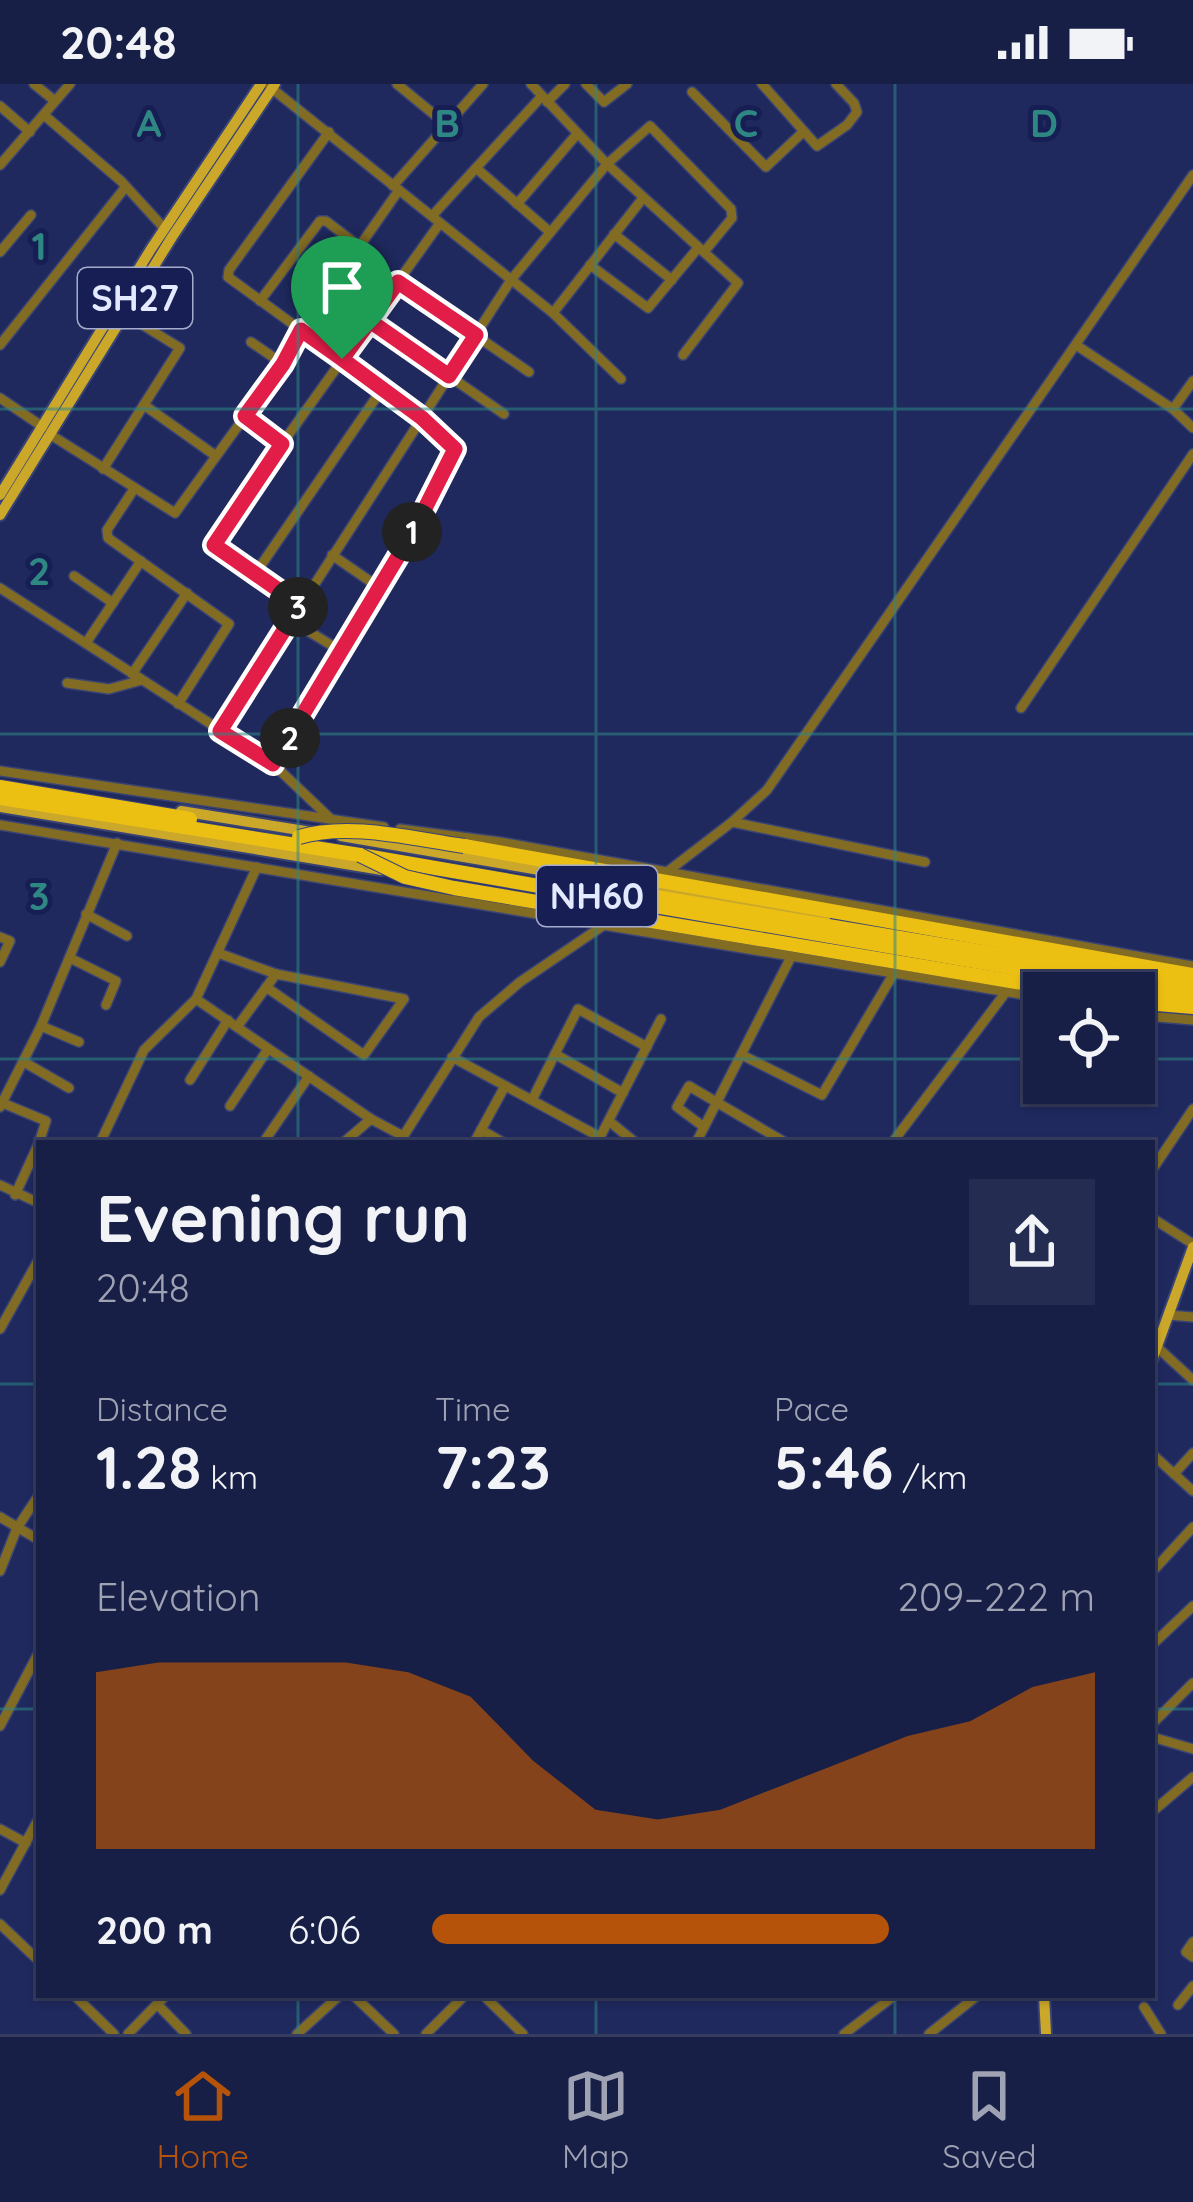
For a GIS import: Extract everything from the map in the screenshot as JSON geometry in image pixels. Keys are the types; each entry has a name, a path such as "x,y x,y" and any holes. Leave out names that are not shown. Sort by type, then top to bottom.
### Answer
{"highway":[{"name":"NH60","path":"0,784 299,837 1193,978"},
{"name":"NH60","path":"0,802 360,855 1193,1004"},
{"path":"299,837 319,831 356,832 464,846 1193,978"},
{"path":"360,855 405,877 454,888 1023,983"},
{"path":"1155,1001 1193,1004"}],"main road":[{"name":"SH27","path":"0,495 125,314 164,228 268,85"},
{"name":"SH27","path":"0,515 138,281 268,85"},
{"path":"0,784 1193,978"},
{"path":"0,802 1023,977"},
{"path":"1155,1352 1192,1249"},
{"path":"1044,1998 1046,2034"}],"street":[{"path":"34,84 55,101"},
{"path":"2,160 70,84"},
{"path":"397,84 447,125"},
{"path":"0,398 173,514 283,364 396,188 484,84"},
{"path":"531,84 607,164 738,283 682,356"},
{"path":"300,605 215,547 214,541 398,282 436,220 476,168 544,98 565,84"},
{"path":"586,84 604,102 628,84"},
{"path":"762,84 814,144 820,145 855,117 857,107 836,84"},
{"path":"268,85 554,313 621,380"},
{"path":"692,92 766,167 803,132"},
{"path":"0,106 29,132"},
{"path":"44,115 164,228"},
{"path":"220,731 511,280 607,164 653,126 733,212 648,308 590,265"},
{"path":"273,764 380,588 455,449 422,418 230,280 227,273 329,132"},
{"path":"517,204 577,134"},
{"path":"476,168 550,232"},
{"path":"667,872 767,790 1193,175"},
{"path":"0,345 124,188"},
{"path":"554,313 643,198"},
{"path":"0,252 31,215"},
{"path":"260,301 320,221 359,246"},
{"path":"614,234 672,280"},
{"path":"398,282 529,372"},
{"path":"103,469 180,349 125,314"},
{"path":"370,321 504,414"},
{"path":"251,342 283,364"},
{"path":"1076,345 1173,409 1193,428"},
{"path":"1173,409 1193,381"},
{"path":"255,574 382,389"},
{"path":"144,405 216,456"},
{"path":"245,416 282,444"},
{"path":"1021,708 1193,454"},
{"path":"134,489 106,534 230,625 178,704"},
{"path":"332,555 380,588"},
{"path":"86,643 141,561"},
{"path":"74,577 113,602"},
{"path":"0,588 273,764 333,821"},
{"path":"67,683 109,689 137,677 187,593"},
{"path":"290,620 341,651"},
{"path":"0,771 500,842 1193,978"},
{"path":"732,822 926,862"},
{"path":"0,825 1023,995"},
{"path":"40,1140 46,1121 1,1104 41,1026 117,843"},
{"path":"101,1140 144,1050 196,999 257,866"},
{"path":"86,914 127,936"},
{"path":"196,999 401,1139 472,1025 494,1003 604,925"},
{"path":"0,938 10,941 0,962"},
{"path":"218,952 276,974 404,999 364,1055 266,987"},
{"path":"698,1140 791,957"},
{"path":"70,958 116,981 106,1005"},
{"path":"742,1055 822,1095 894,973"},
{"path":"190,1080 276,974"},
{"path":"894,1140 1006,992"},
{"path":"532,1100 578,1009 647,1047"},
{"path":"1155,1017 1193,1020"},
{"path":"452,1057 599,1140 661,1019"},
{"path":"41,1026 79,1042"},
{"path":"230,1106 268,1048"},
{"path":"554,1054 623,1093"},
{"path":"24,1062 69,1088"},
{"path":"265,1140 309,1076"},
{"path":"476,1140 505,1085"},
{"path":"704,1127 677,1107 689,1086 781,1140"},
{"path":"1155,1166 1193,1109"},
{"path":"346,1140 371,1119"},
{"path":"608,1121 632,1140"},
{"path":"481,1130 499,1140"},
{"path":"15,1195 36,1150"},
{"path":"0,1185 36,1202"},
{"path":"1155,1220 1192,1249"},
{"path":"0,1329 36,1264"},
{"path":"1168,1315 1193,1317"},
{"path":"1157,1347 1193,1380"},
{"path":"1174,1474 1193,1454"},
{"path":"1155,1457 1193,1491"},
{"path":"0,1571 17,1528 36,1500"},
{"path":"0,1517 36,1538"},
{"path":"1155,1569 1193,1527"},
{"path":"1155,1642 1193,1606"},
{"path":"2,1719 36,1657"},
{"path":"1155,1721 1193,1683"},
{"path":"1155,1738 1193,1749"},
{"path":"1155,1809 1193,1777"},
{"path":"0,1890 36,1824"},
{"path":"0,1829 26,1843"},
{"path":"0,1924 36,1958"},
{"path":"1193,1942 1186,1952 1193,1957"},
{"path":"1178,2005 1193,1986"},
{"path":"77,1998 114,2034"},
{"path":"299,2033 337,1998"},
{"path":"356,1998 390,2033"},
{"path":"426,2034 462,1998"},
{"path":"486,1998 523,2034"},
{"path":"844,2034 892,1998"},
{"path":"929,2034 974,1998"},
{"path":"128,2034 162,2000 186,2034"},
{"path":"1144,2007 1161,2034"}],"route":[{"path":"342,359 370,321 449,376 476,335 398,282 342,359 301,330 245,416 282,444 214,545 300,605 220,731 273,764 414,530 455,449 422,418 342,359"}]}
